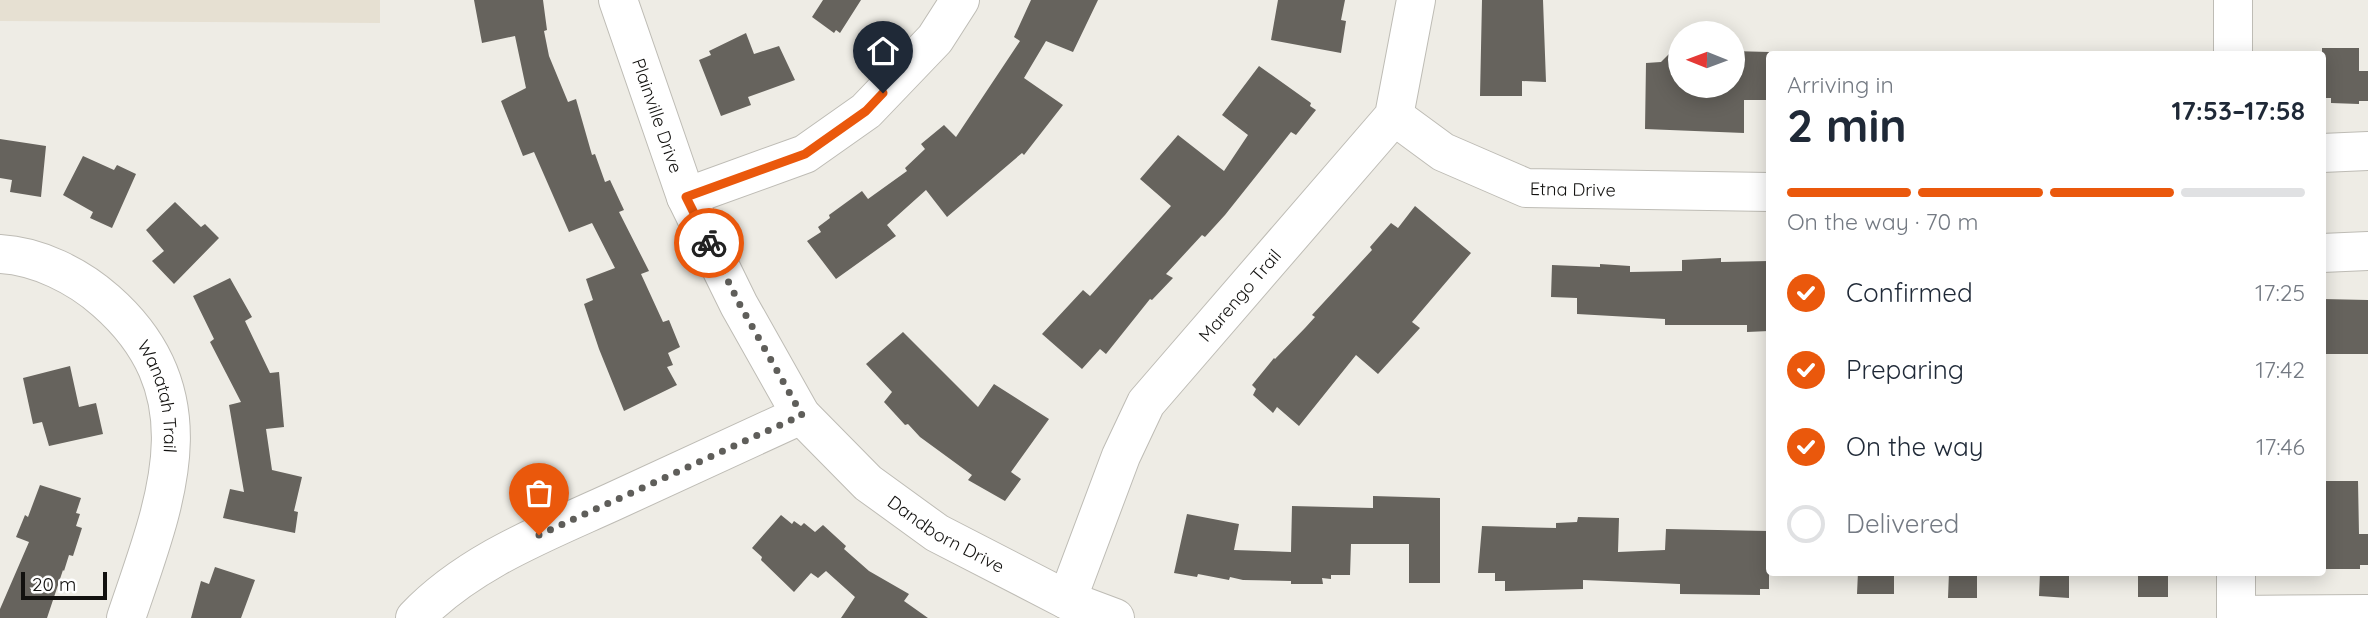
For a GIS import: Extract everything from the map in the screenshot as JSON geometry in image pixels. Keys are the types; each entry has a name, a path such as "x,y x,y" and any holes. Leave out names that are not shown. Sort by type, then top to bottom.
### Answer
{"street":[{"name":"Plainville Drive","path":"618,0 686,197 740,305 802,415"},
{"path":"686,197 805,154 866,111 935,39 960,0"},
{"path":"1394,116 1416,0"},
{"path":"2233,0 2233,51"},
{"name":"Etna Drive","path":"1394,116 1443,152 1526,188 1766,192"},
{"name":"Marengo Trail","path":"1067,600 1121,456 1146,403 1394,116"},
{"path":"2326,153 2368,151"},
{"path":"2326,253 2368,251"},
{"name":"Wanatah Trail","path":"0,254 49,265 90,286 121,314 145,347 162,381 171,414 172,455 168,484 126,618"},
{"path":"415,618 435,597 490,561 539,535 802,415"},
{"name":"Dandborn Drive","path":"802,415 869,483 937,533 1067,600 1115,618"},
{"path":"2236,576 2236,616 2368,614"}],"shaded area":[{"path":"0,0 380,0 380,23 0,21"}],"building":[{"path":"474,0 543,0 547,30 544,31 549,56 568,102 576,99 592,155 595,154 605,182 610,180 624,210 619,212 649,271 641,274 663,322 669,320 680,347 668,353 673,365 667,367 677,385 624,411 584,304 593,300 586,279 615,268 592,223 569,232 534,152 523,156 501,101 526,88 515,36 482,43"},
{"path":"823,0 861,0 840,33 836,30 834,33 812,17"},
{"path":"1031,0 1098,0 1073,52 1046,41 1024,78 1063,105 1024,155 1022,153 947,217 926,190 887,225 896,236 836,279 807,241 821,232 818,227 830,218 829,215 862,191 868,199 907,171 905,168 925,149 921,144 944,125 956,137 1020,41 1014,37"},
{"path":"1278,0 1345,0 1341,20 1346,21 1341,53 1271,40"},
{"path":"1482,0 1543,0 1546,82 1522,81 1522,96 1480,96"},
{"path":"746,33 754,54 779,46 795,80 748,97 751,105 721,116 699,60 711,55 709,51"},
{"path":"2322,48 2359,48 2359,71 2368,71 2368,101 2359,101 2359,104 2331,103 2331,98 2326,98 2326,51 2322,51"},
{"path":"1745,51 1766,52 1766,100 1744,100 1744,133 1645,129 1646,63 1661,62 1668,55 1668,98 1745,98"},
{"path":"1259,66 1311,103 1310,106 1316,110 1296,135 1291,132 1205,237 1202,235 1166,274 1173,278 1150,299 1106,354 1100,349 1082,369 1042,334 1083,290 1090,296 1171,206 1140,179 1178,135 1224,171 1248,135 1222,115"},
{"path":"0,139 46,146 41,197 10,192 12,180 0,178"},
{"path":"83,156 114,170 117,165 136,174 112,228 90,218 93,212 63,195"},
{"path":"175,202 201,227 205,224 219,238 174,284 152,261 164,251 146,230"},
{"path":"1415,206 1471,253 1412,322 1420,328 1378,374 1356,355 1299,426 1277,407 1273,413 1253,395 1256,389 1252,385 1274,358 1315,317 1312,315 1372,250 1370,247 1391,223 1398,228"},
{"path":"1721,258 1721,262 1766,261 1766,331 1747,332 1747,325 1665,325 1665,319 1577,314 1577,298 1551,297 1552,265 1630,266 1630,272 1682,271 1682,260"},
{"path":"230,278 252,317 245,321 270,373 279,372 284,427 266,429 272,470 302,477 294,511 298,512 295,533 223,518 230,489 244,492 229,405 241,402 210,342 214,339 193,296"},
{"path":"2326,299 2368,300 2368,354 2326,354"},
{"path":"903,332 978,407 994,384 1049,419 1011,472 1021,479 1005,501 968,480 972,475 920,437 908,424 905,425 884,402 892,392 866,364"},
{"path":"70,366 79,407 96,403 103,434 49,446 42,422 33,424 23,378"},
{"path":"2326,481 2358,481 2359,534 2368,534 2368,565 2360,565 2360,569 2326,569"},
{"path":"40,485 81,498 76,513 80,514 76,526 82,528 73,556 69,555 63,570 47,618 0,618 0,609 29,542 16,537 25,515 28,517"},
{"path":"1373,496 1440,498 1440,583 1409,583 1409,544 1351,544 1350,575 1322,578 1323,584 1291,584 1291,581 1243,580 1230,577 1229,580 1174,573 1187,514 1239,524 1234,550 1291,552 1292,506 1373,508"},
{"path":"781,515 792,524 794,521 801,526 804,523 815,532 823,525 846,546 844,549 869,571 909,594 904,601 928,618 841,618 855,597 826,571 818,578 811,573 794,592 752,548"},
{"path":"1578,517 1619,518 1618,552 1665,550 1666,529 1766,531 1766,576 1769,576 1769,589 1760,589 1760,595 1680,594 1680,584 1583,580 1583,589 1505,591 1505,581 1495,581 1495,573 1478,573 1482,526 1556,528 1556,523 1577,522"},
{"path":"215,567 255,580 241,618 191,618 201,581 209,584"},
{"path":"1858,576 1894,576 1894,594 1857,594"},
{"path":"1949,576 1977,576 1977,598 1948,598"},
{"path":"2040,576 2069,576 2069,598 2039,596"},
{"path":"2138,576 2168,576 2168,597 2138,597"}],"way so far":[{"path":"539,535 802,415 740,305 709,243"}],"route":[{"path":"709,243 686,197 805,154 866,111 883,93"}]}
